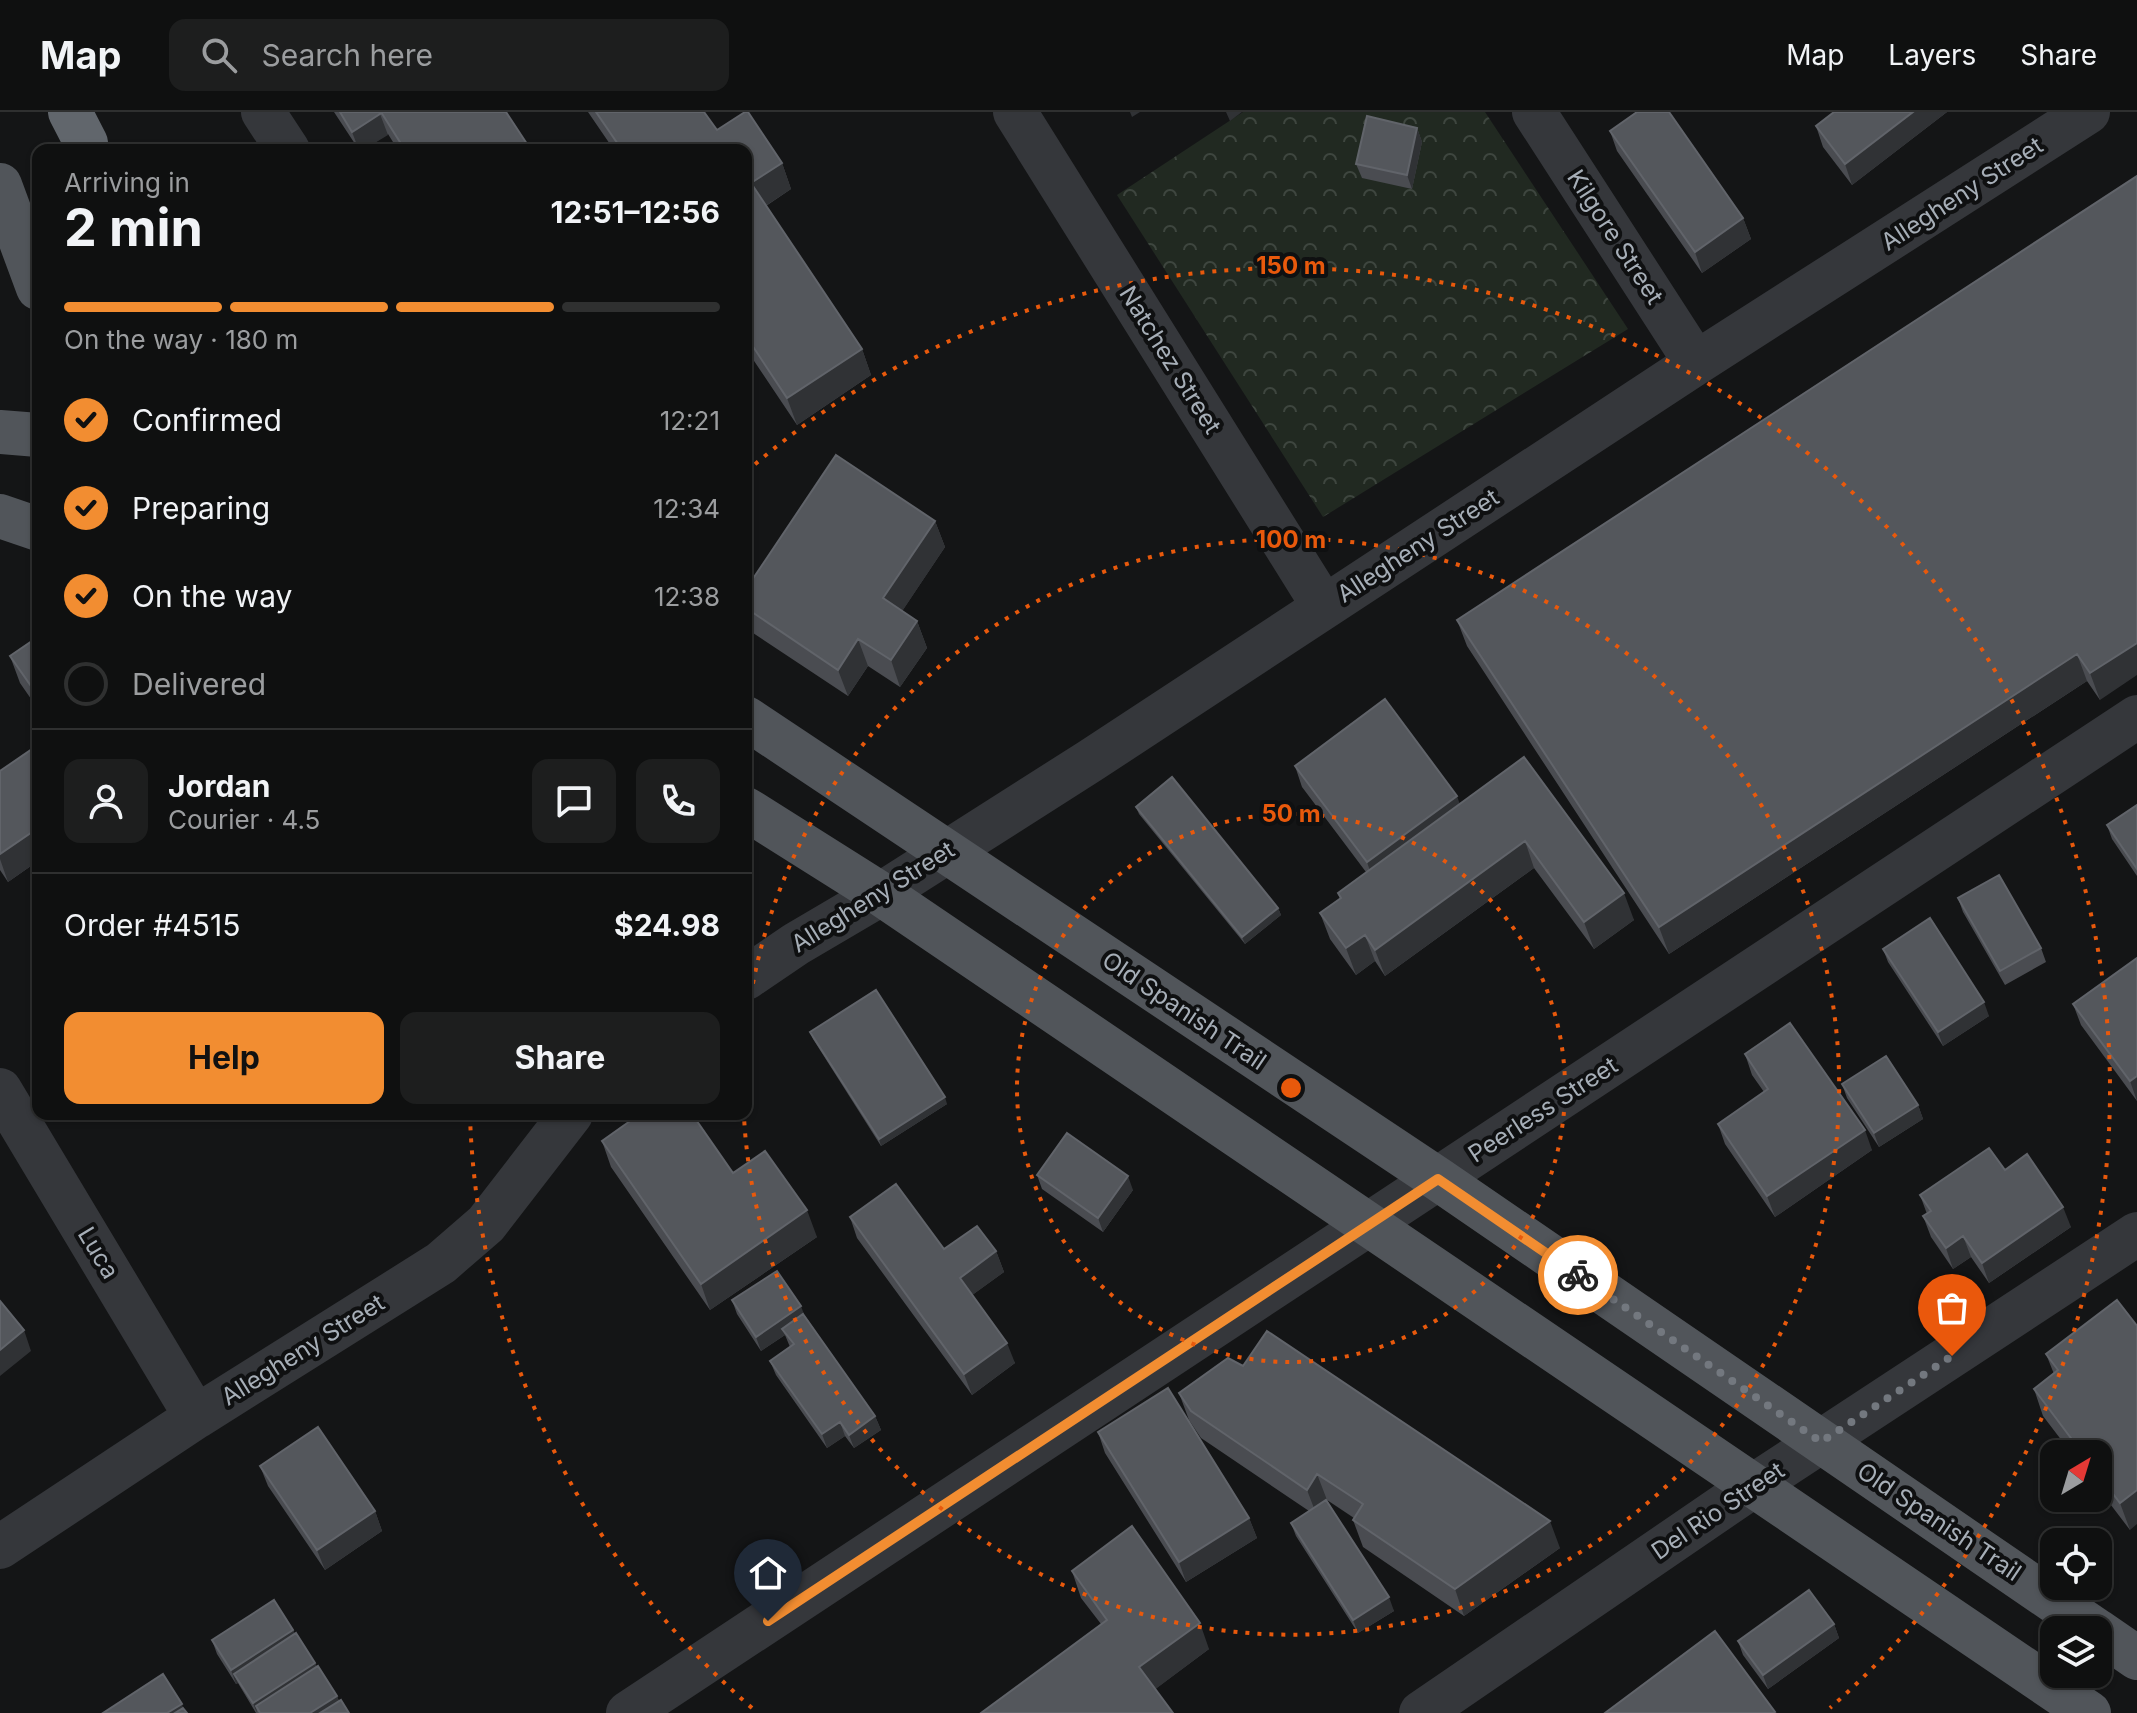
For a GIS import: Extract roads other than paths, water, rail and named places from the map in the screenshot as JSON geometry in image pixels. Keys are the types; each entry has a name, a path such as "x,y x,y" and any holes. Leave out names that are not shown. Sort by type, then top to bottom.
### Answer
{"main road":[{"path":"0,185 32,272"},
{"path":"0,432 32,435"},
{"path":"0,516 32,527"},
{"name":"Old Spanish Trail","path":"752,722 1438,1179 2075,1616"},
{"path":"752,813 881,894 2089,1713"},
{"name":"Old Spanish Trail","path":"2112,1641 2137,1658"}],"street":[{"path":"263,112 284,144"},
{"name":"Natchez Street","path":"1015,112 1324,607"},
{"name":"Kilgore Street","path":"1534,112 1696,363"},
{"name":"Allegheny Street","path":"752,974 842,915 947,853 1696,363 2045,124 2088,112"},
{"name":"Peerless Street","path":"628,1713 2137,717"},
{"name":"Luca","path":"0,1090 196,1417"},
{"name":"Allegheny Street","path":"0,1547 196,1417 441,1263 486,1224 566,1120"},
{"name":"Del Rio Street","path":"1421,1713 1753,1486 2137,1234"}]}
